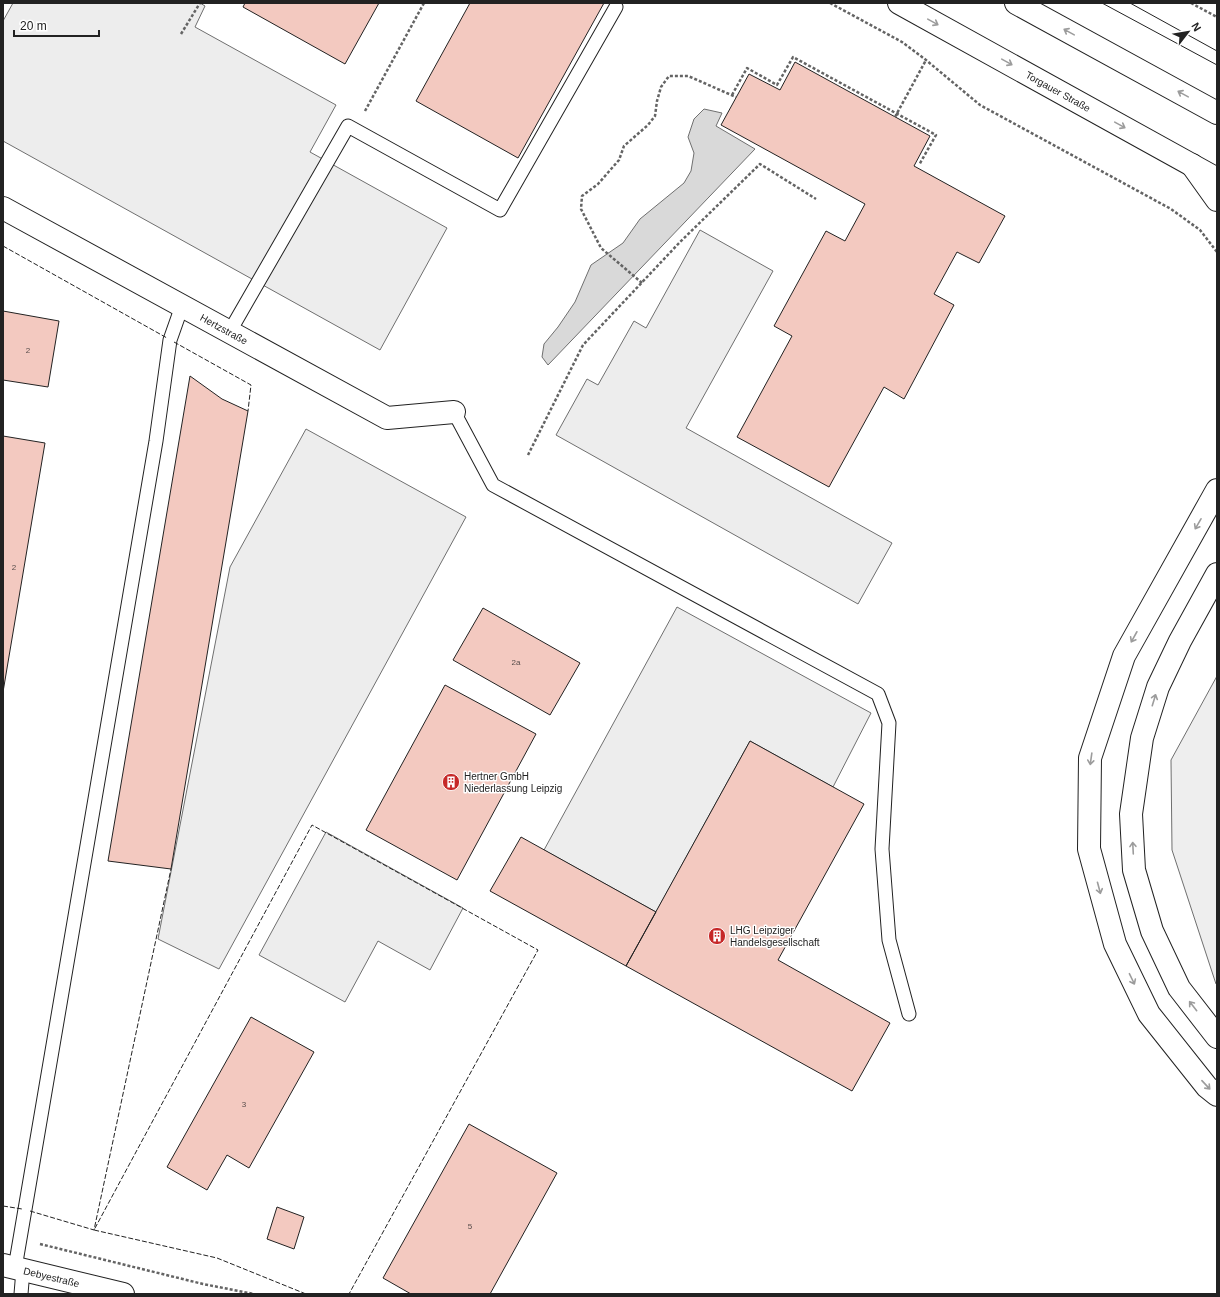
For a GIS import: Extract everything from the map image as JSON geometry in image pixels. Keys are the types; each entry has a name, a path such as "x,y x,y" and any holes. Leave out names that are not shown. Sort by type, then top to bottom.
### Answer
{"main road":[{"name":"Torgauer Straße","path":"899,3 1217,178"},
{"path":"1016,3 1217,113"},
{"path":"1192,165 1217,200"},
{"name":"Hertzstraße","path":"3,208 388,418 454,412"},
{"path":"1217,490 1124,656 1090,758 1089,849 1115,944 1149,1014 1207,1087 1217,1095"},
{"path":"1217,574 1180,640 1158,687 1142,738 1131,814 1134,870 1152,931 1179,988 1217,1037"},
{"name":"Debyestraße","path":"14,1268 123,1294"}],"lane":[{"path":"230,332 348,126 500,210 616,7"},
{"path":"21,1294 14,1268 154,449 170,340 182,306"},
{"path":"454,412 493,485 878,694 889,723 882,849 889,940 909,1014"}],"path":[{"path":"181,34 200,3"},
{"path":"355,129 424,3"},
{"path":"830,3 902,42 980,105 1171,209 1200,230 1217,252"},
{"path":"1191,3 1217,18"},
{"path":"732,95 747,68 777,85 793,57 896,115 936,135 919,165"},
{"path":"896,115 926,60"},
{"path":"642,283 601,248 581,209 582,196 598,184 619,160 624,146 648,125 655,116 661,87 669,76 688,76 736,97"},
{"path":"528,455 583,346 680,242 760,164 816,199"},
{"path":"20,1240 203,1284 254,1294"}],"shaded area":[{"path":"13,3 200,3 205,6 195,27 336,105 310,152 447,228 380,350 3,141 3,21"},
{"path":"704,109 722,113 716,126 755,149 548,365 542,357 544,344 575,302 591,265 623,243 640,219 684,183 691,171 694,153 688,137 694,119"},
{"path":"700,230 773,271 686,428 892,543 858,604 556,435 587,379 598,385 634,321 646,328"},
{"path":"306,429 466,517 219,969 158,939 230,567"},
{"path":"677,607 871,713 833,787 750,741 656,912 544,850"},
{"path":"1217,676 1217,985 1172,850 1171,760"},
{"path":"326,832 463,908 430,970 378,941 345,1002 259,955"}],"building":[{"path":"245,3 379,3 345,64 243,7"},
{"path":"470,3 604,3 518,158 416,101"},
{"path":"795,62 930,136 914,166 1005,216 979,263 957,252 934,294 954,305 904,399 884,387 829,487 737,437 792,336 774,326 826,231 845,241 865,204 721,125 749,74 780,90"},
{"path":"3,311 59,321 48,387 3,380"},
{"path":"190,376 222,399 248,411 171,869 108,861"},
{"path":"3,436 45,443 3,692"},
{"path":"483,608 580,663 550,715 453,660"},
{"name":"Hertner GmbH Niederlassung Leipzig","path":"445,685 536,734 457,880 366,830"},
{"name":"LHG Leipziger Handelsgesellschaft","path":"750,741 864,804 778,960 890,1023 852,1091 626,966"},
{"path":"521,837 656,912 626,966 490,891"},
{"path":"251,1017 314,1052 249,1168 227,1155 207,1190 167,1167"},
{"path":"469,1124 557,1173 490,1294 411,1294 383,1278"},
{"path":"277,1207 304,1217 294,1249 267,1239"}],"tram line":[{"path":"1102,3 1217,65"},
{"path":"1130,3 1217,51"}],"fence":[{"path":"3,246 167,338"},
{"path":"174,342 251,385 248,411"},
{"path":"306,1294 217,1258 94,1230 312,825 538,950 349,1294"},
{"path":"30,1211 94,1230 171,869"},
{"path":"3,1206 22,1209"}],"place":[{"name":"Hertner GmbH Niederlassung Leipzig","path":"451,782"},
{"name":"LHG Leipziger Handelsgesellschaft","path":"717,936"}]}
